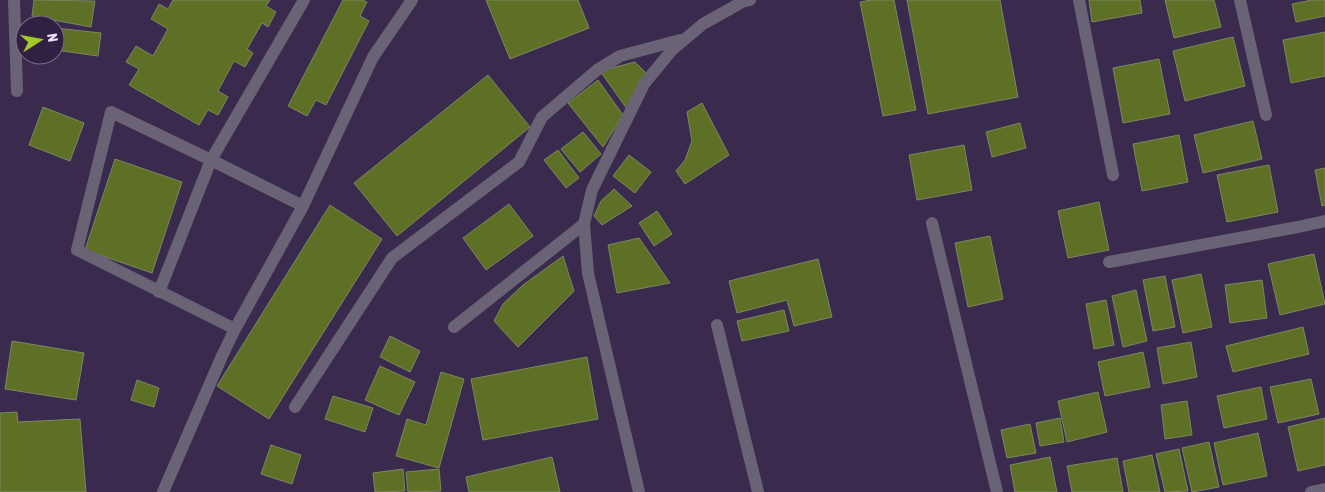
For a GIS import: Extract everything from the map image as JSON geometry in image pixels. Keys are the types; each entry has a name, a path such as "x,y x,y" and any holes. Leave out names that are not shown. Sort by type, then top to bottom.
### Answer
{"street":[{"path":"14,0 17,91"},
{"path":"159,292 211,160 304,0"},
{"path":"163,492 222,356 303,206 373,57 412,0"},
{"path":"639,492 588,273 584,224 592,190 644,84 672,50 703,24 744,1 750,0"},
{"path":"1080,0 1113,175"},
{"path":"1240,0 1266,114"},
{"path":"294,406 392,258 519,162 542,117 596,70 620,56 685,39"},
{"path":"236,329 77,250 111,112 303,206"},
{"path":"1109,262 1325,221"},
{"path":"454,327 584,224"},
{"path":"932,224 997,492"},
{"path":"717,325 758,492"},
{"path":"1311,492 1325,489"}],"building":[{"path":"34,0 95,1 91,27 65,22 65,15 32,15"},
{"path":"173,0 270,0 266,6 276,12 268,27 262,23 247,49 253,53 245,67 234,61 218,91 228,97 218,115 208,110 199,125 129,85 139,69 126,62 136,46 153,56 168,29 151,19 159,4 168,9"},
{"path":"343,0 362,0 367,2 360,16 369,21 326,105 316,100 307,116 288,106"},
{"path":"486,0 578,0 589,28 510,59"},
{"path":"894,0 916,110 883,116 860,2"},
{"path":"907,0 1000,0 1018,97 928,114"},
{"path":"1089,0 1140,0 1142,13 1092,22"},
{"path":"1165,0 1214,0 1221,27 1174,38"},
{"path":"1312,0 1325,0 1325,16 1296,22 1292,4"},
{"path":"65,29 101,33 98,56 65,51"},
{"path":"1325,32 1325,76 1291,83 1283,40"},
{"path":"1233,37 1245,86 1185,101 1173,51"},
{"path":"1159,59 1170,114 1123,123 1113,68"},
{"path":"635,62 648,75 627,109 600,71"},
{"path":"488,75 530,127 397,236 354,183"},
{"path":"598,80 623,115 603,147 568,103"},
{"path":"702,103 729,155 685,184 676,171 685,160 692,141 687,112"},
{"path":"43,107 84,123 70,161 29,145"},
{"path":"1253,121 1262,159 1203,173 1194,135"},
{"path":"1020,123 1026,148 992,157 986,132"},
{"path":"583,132 601,154 580,172 561,149"},
{"path":"1179,135 1188,182 1142,191 1133,144"},
{"path":"964,145 972,190 917,200 909,155"},
{"path":"558,150 579,178 566,188 544,160"},
{"path":"629,155 651,172 635,193 613,176"},
{"path":"115,159 182,182 152,273 85,250"},
{"path":"1269,165 1278,212 1227,222 1217,175"},
{"path":"1325,168 1325,205 1322,206 1315,170"},
{"path":"614,189 632,206 602,225 594,216 601,201"},
{"path":"1099,202 1109,250 1068,258 1058,211"},
{"path":"509,204 533,236 486,270 463,238"},
{"path":"330,205 382,239 269,419 217,386"},
{"path":"657,211 672,234 654,246 639,223"},
{"path":"990,236 1003,299 968,307 955,243"},
{"path":"639,238 670,283 617,293 608,245"},
{"path":"1314,254 1325,304 1280,315 1268,264"},
{"path":"563,256 574,291 518,347 494,321 503,304 523,285"},
{"path":"818,259 832,317 794,326 787,300 737,313 729,281"},
{"path":"1201,274 1212,327 1183,333 1172,280"},
{"path":"1165,276 1175,327 1153,331 1143,280"},
{"path":"1262,280 1267,318 1230,323 1225,285"},
{"path":"1136,290 1147,341 1123,347 1112,296"},
{"path":"1106,300 1114,345 1094,349 1086,304"},
{"path":"784,310 789,331 742,341 737,321"},
{"path":"1303,327 1309,354 1233,372 1226,346"},
{"path":"390,336 420,351 410,372 380,357"},
{"path":"12,341 84,353 76,400 5,389"},
{"path":"1191,342 1197,377 1163,384 1157,348"},
{"path":"1143,352 1150,387 1105,396 1098,362"},
{"path":"587,357 598,419 483,440 471,379"},
{"path":"380,366 415,382 399,415 365,400"},
{"path":"441,372 464,379 439,468 396,456 407,419 426,425"},
{"path":"1311,379 1319,414 1278,423 1270,387"},
{"path":"137,380 159,388 154,407 131,400"},
{"path":"1261,387 1267,419 1224,428 1217,396"},
{"path":"1098,392 1107,432 1067,442 1058,401"},
{"path":"333,396 373,408 365,432 325,419"},
{"path":"1187,401 1192,435 1165,439 1161,405"},
{"path":"17,412 18,422 80,419 86,492 0,492 0,413"},
{"path":"1060,418 1064,442 1040,446 1036,423"},
{"path":"1325,418 1325,465 1298,471 1288,427"},
{"path":"1030,424 1036,453 1007,458 1001,430"},
{"path":"1258,433 1267,476 1223,485 1214,443"},
{"path":"1209,442 1219,487 1192,492 1182,448"},
{"path":"271,445 301,455 292,484 261,474"},
{"path":"1179,449 1188,491 1165,492 1156,454"},
{"path":"1152,455 1160,492 1129,492 1123,461"},
{"path":"552,457 560,492 469,492 466,477"},
{"path":"1050,457 1057,492 1015,492 1010,465"},
{"path":"1117,458 1123,492 1072,492 1067,466"},
{"path":"403,469 405,491 375,492 373,473"},
{"path":"439,469 441,491 408,492 406,472"}]}
